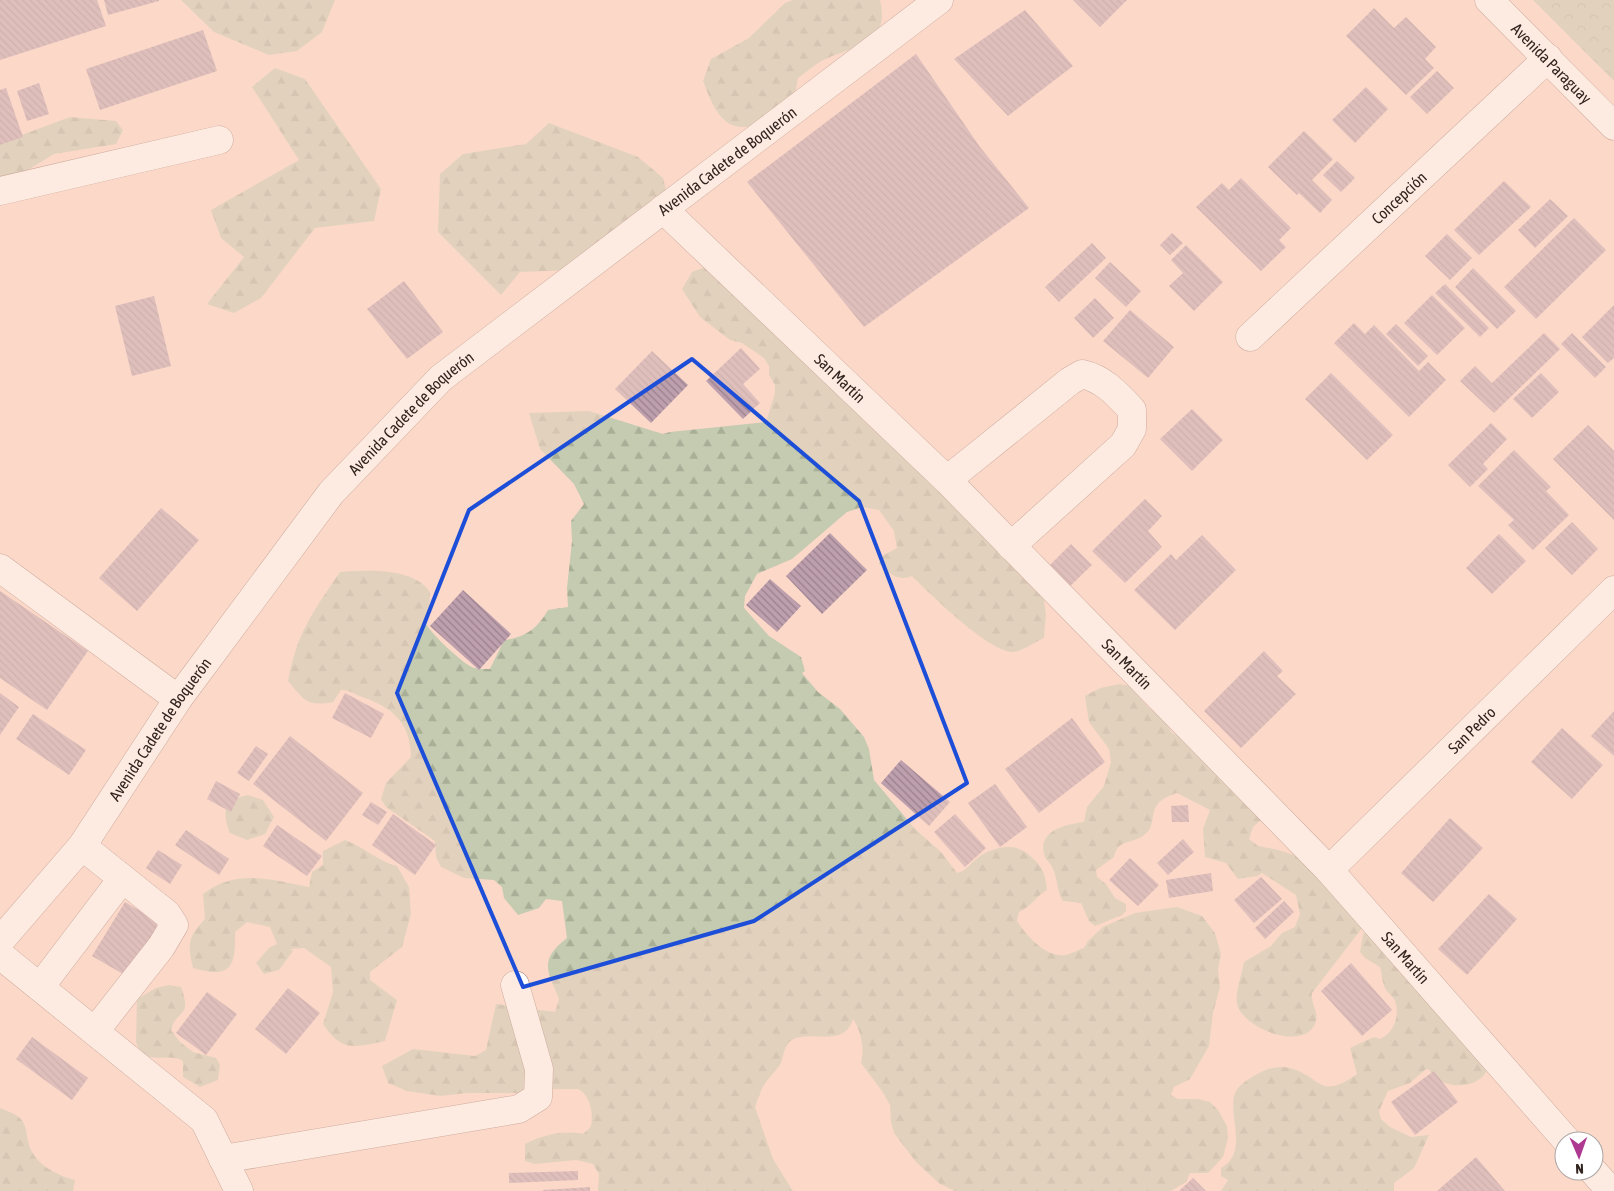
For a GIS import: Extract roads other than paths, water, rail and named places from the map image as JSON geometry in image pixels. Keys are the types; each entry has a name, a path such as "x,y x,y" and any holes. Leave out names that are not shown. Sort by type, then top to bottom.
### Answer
{"street":[{"name":"Avenida Cadete de Boquerón","path":"0,941 82,846 178,699 332,493 441,378 939,0"},
{"name":"Avenida Paraguay","path":"1489,0 1614,126"},
{"name":"Concepción","path":"1250,337 1548,58"},
{"path":"0,192 219,140"},
{"name":"San Martín","path":"662,209 947,480 1329,870 1558,1131"},
{"path":"947,480 1070,381 1082,374 1097,377 1116,393 1132,410 1132,429 1123,445 1011,546"},
{"path":"0,568 178,699"},
{"name":"San Pedro","path":"1329,870 1614,590"},
{"path":"82,846 167,914 174,925 161,947 94,1031"},
{"path":"40,987 122,879"},
{"path":"0,955 204,1120 239,1191"},
{"path":"223,1159 519,1109 538,1097 539,1070 515,985"},
{"path":"1602,1181 1611,1191"}]}
